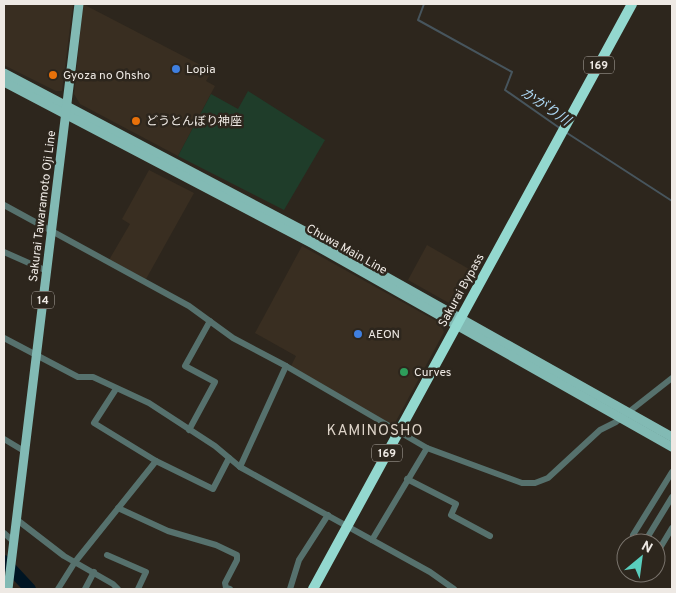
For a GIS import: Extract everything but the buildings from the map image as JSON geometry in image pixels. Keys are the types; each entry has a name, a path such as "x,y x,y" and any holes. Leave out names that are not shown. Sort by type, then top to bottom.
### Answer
{"highway":[{"name":"Sakurai Bypass","path":"313,589 632,4"}],"main road":[{"name":"Sakurai Tawaramoto Oji Line","path":"8,586 79,4"},
{"name":"Chuwa Main Line","path":"4,73 66,110 253,212 672,436"},
{"name":"Chuwa Main Line","path":"4,82 66,110"},
{"name":"Chuwa Main Line","path":"459,321 621,418 672,446"}],"street":[{"path":"4,206 169,294 234,338 428,448 522,483 534,483 548,478 600,430 621,418 672,378"},
{"path":"4,252 47,271"},
{"path":"188,430 215,382 185,366 210,321"},
{"path":"4,338 78,377 93,377 155,407 240,467 434,575 454,589"},
{"path":"240,467 286,366"},
{"path":"116,389 94,423 156,460 213,489 228,458"},
{"path":"4,439 24,451"},
{"path":"372,540 407,479 428,448"},
{"path":"58,589 75,562 156,460"},
{"path":"634,533 672,472"},
{"path":"407,479 456,504 451,515 490,536"},
{"path":"650,533 672,497"},
{"path":"118,508 168,531 216,545 237,555 237,560 224,583 226,588 230,589"},
{"path":"290,589 299,560 328,515"},
{"path":"16,519 75,562 94,572 118,589"},
{"path":"4,533 14,545"},
{"path":"107,555 146,572 138,589"},
{"path":"85,589 94,572"}],"shaded area":[{"path":"4,4 73,4 62,91 56,91 4,65"},
{"path":"83,4 212,71 206,81 215,86 178,156 80,104 74,94"},
{"path":"149,170 194,193 146,279 109,260 130,224 122,219"},
{"path":"427,245 476,273 461,300 449,303 408,280"},
{"name":"AEON","path":"302,246 440,323 444,332 395,423 391,424 291,366 296,356 255,333"}],"green space":[{"path":"248,91 325,140 284,210 178,156 211,94 238,109"}],"waterway":[{"name":"かがり川","path":"424,4 418,20 512,72 505,90 561,129"},
{"name":"かがり川","path":"567,133 672,201"},
{"path":"4,561 30,589"}],"place":[{"name":"Lopia","path":"176,69"},
{"name":"Gyoza no Ohsho","path":"53,75"},
{"name":"どうとんぼり神座","path":"136,121"},
{"name":"AEON","path":"358,334"},
{"name":"Curves","path":"404,372"}],"district":[{"name":"KAMINOSHO","path":"375,430"}]}
